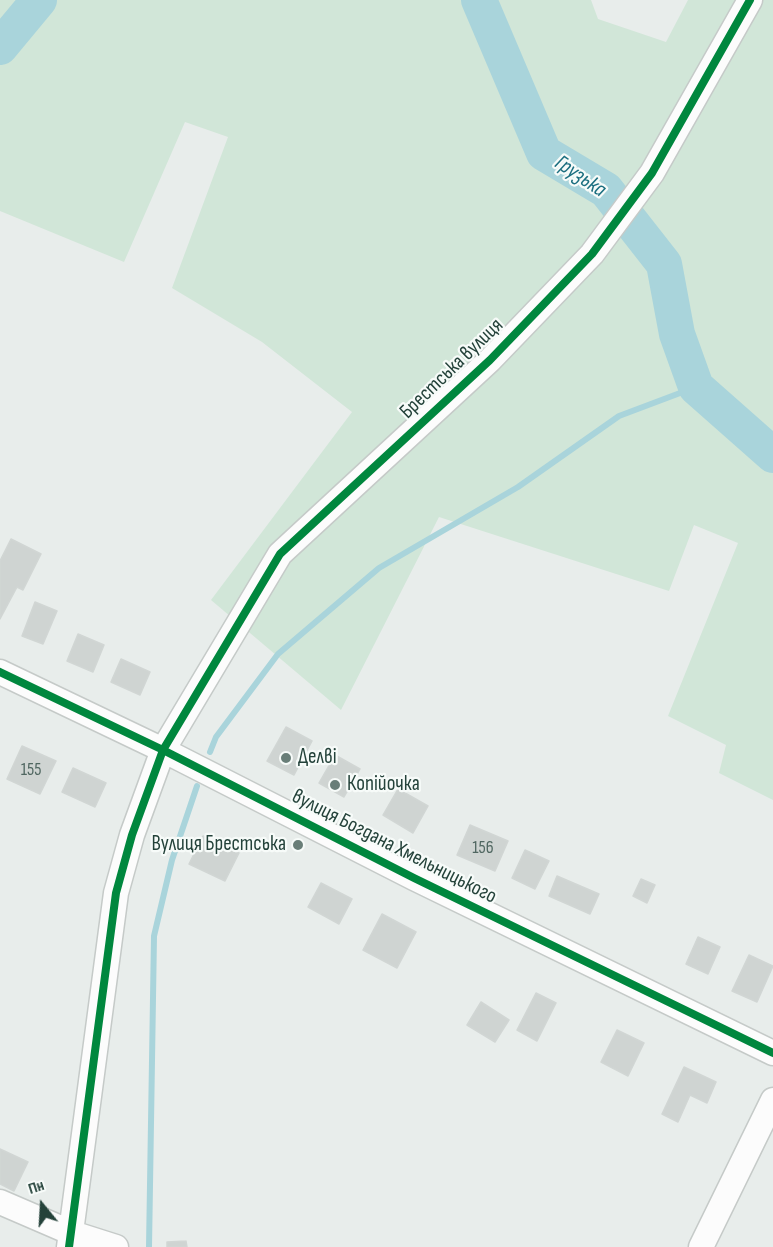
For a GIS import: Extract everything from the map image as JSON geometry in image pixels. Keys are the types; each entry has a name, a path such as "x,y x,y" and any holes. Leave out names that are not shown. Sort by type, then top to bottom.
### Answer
{"street":[{"name":"Брестська вулиця","path":"70,1240 116,893 132,835 163,750 280,554 490,360 592,254 652,173 750,0"},
{"name":"вулиця Богдана Хмельницького","path":"0,672 163,750 403,873 773,1053"},
{"path":"701,1247 773,1100"},
{"path":"0,1202 70,1240 116,1247"}],"green space":[{"path":"0,0 591,0 598,19 666,42 688,0 773,0 773,800 719,773 726,745 668,716 738,543 694,525 669,591 439,517 341,710 211,600 352,412 262,342 172,288 228,137 185,122 124,262 0,211"}],"building":[{"path":"11,539 41,554 23,590 17,587 0,619 0,561"},
{"path":"35,602 57,611 43,644 22,636"},
{"path":"78,634 104,645 93,672 67,661"},
{"path":"121,659 150,672 140,695 111,682"},
{"path":"286,727 312,741 294,775 267,761"},
{"path":"22,746 56,761 40,794 7,779"},
{"path":"335,755 360,769 344,797 319,783"},
{"path":"73,768 106,783 95,807 62,792"},
{"path":"398,789 428,806 413,833 383,815"},
{"path":"470,825 508,841 495,871 457,855"},
{"path":"203,836 239,853 225,881 189,864"},
{"path":"525,850 549,861 535,889 512,878"},
{"path":"557,876 599,894 590,914 549,896"},
{"path":"641,879 655,885 647,903 633,896"},
{"path":"321,883 352,899 339,924 308,907"},
{"path":"382,914 416,932 397,968 363,950"},
{"path":"698,937 720,947 708,974 686,964"},
{"path":"749,955 773,966 757,1002 732,991"},
{"path":"536,993 556,1003 537,1041 517,1030"},
{"path":"481,1002 509,1020 495,1042 467,1025"},
{"path":"617,1030 644,1043 628,1076 601,1062"},
{"path":"684,1067 716,1082 707,1103 690,1095 678,1122 662,1114"},
{"path":"0,1149 28,1162 14,1191 0,1184"},
{"path":"186,1241 187,1247 167,1247 167,1242"}],"waterway":[{"name":"Грузька","path":"0,47 39,0"},
{"name":"Грузька","path":"479,0 544,153 606,190 664,264 677,334 696,387 773,455"},
{"path":"210,752 216,737 278,654 379,568 518,487 619,416 696,387"},
{"path":"149,1247 154,936 172,860 197,786"}],"cycle path":[{"path":"69,1247 116,893 132,835 163,750 280,554 490,360 592,254 652,173 750,0"},
{"path":"0,672 163,750 414,878 773,1053"}],"place":[{"name":"Делві","path":"286,758"},
{"name":"Копійочка","path":"335,785"},
{"name":"Вулиця Брестська","path":"298,845"}]}
